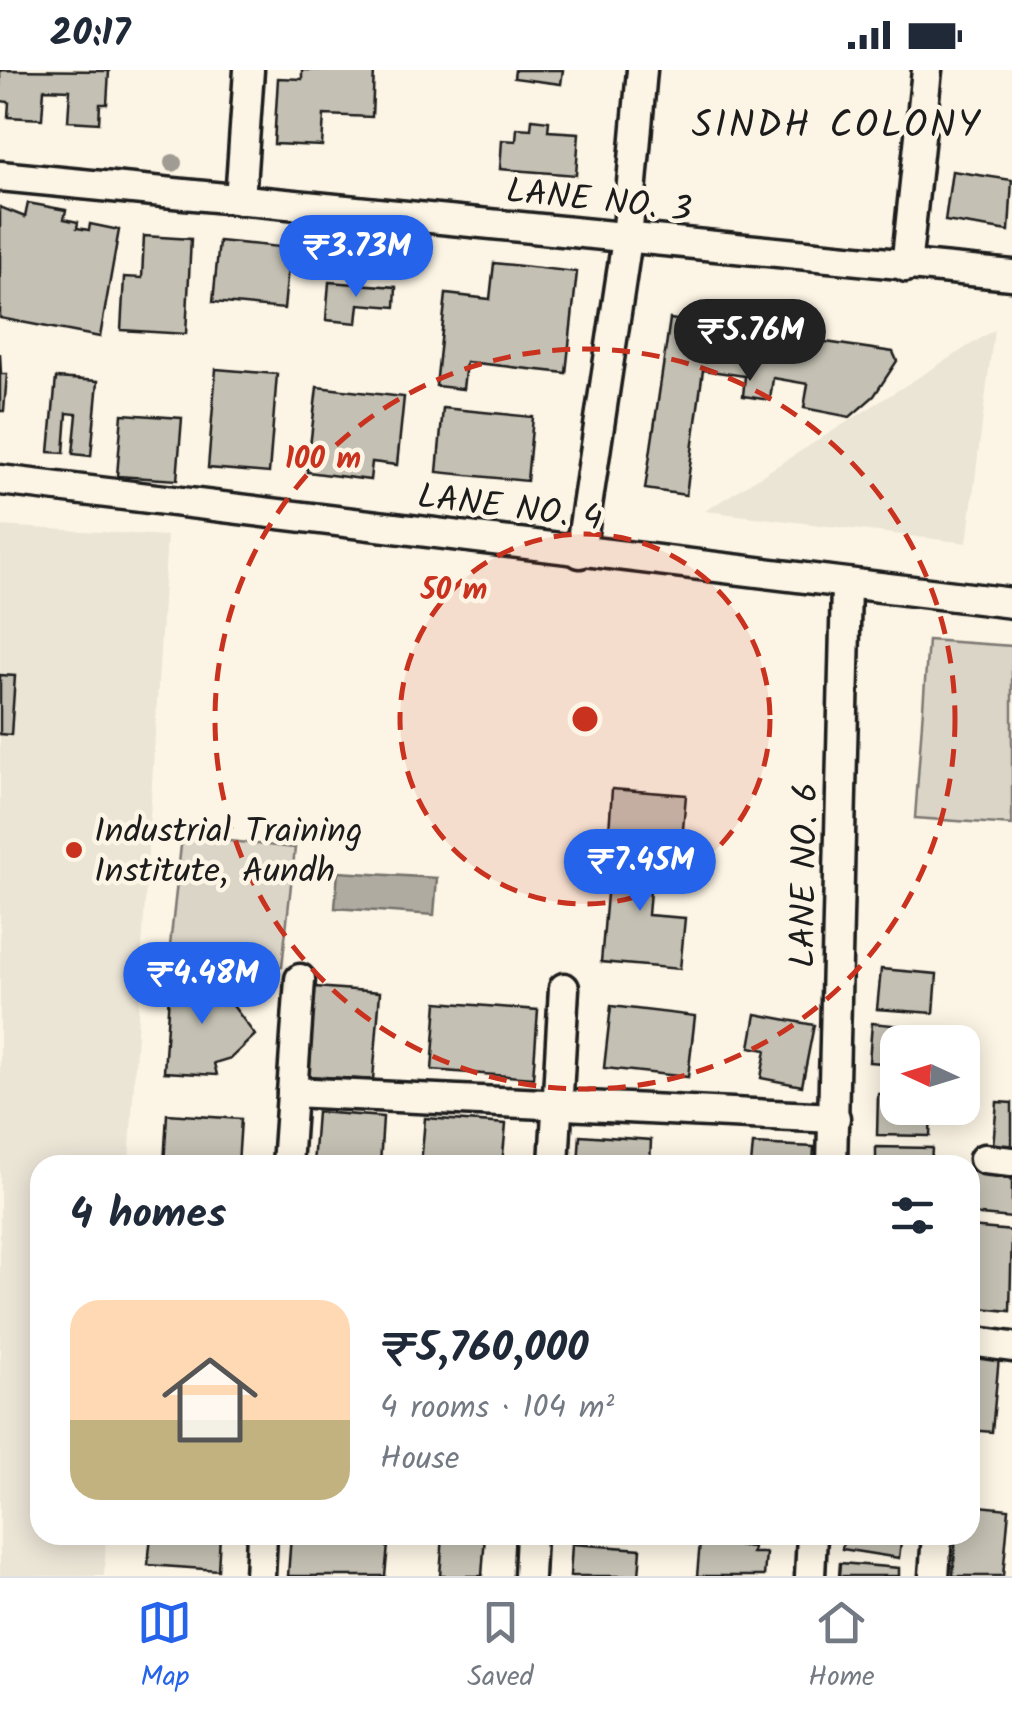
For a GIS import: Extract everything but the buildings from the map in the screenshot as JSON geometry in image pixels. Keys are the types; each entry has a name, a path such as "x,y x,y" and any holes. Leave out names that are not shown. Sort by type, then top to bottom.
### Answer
{"street":[{"path":"240,200 249,70"},
{"path":"580,552 626,239 642,70"},
{"path":"906,267 926,70"},
{"name":"LANE NO. 3","path":"0,176 1012,275"},
{"name":"LANE NO. 4","path":"0,480 1012,604"},
{"name":"LANE NO. 6","path":"833,1155 846,586"},
{"path":"288,1155 300,979"},
{"path":"555,1155 564,988"},
{"path":"292,1092 835,1118"},
{"path":"980,1342 1012,1347"},
{"path":"260,1576 262,1545"},
{"path":"529,1576 531,1545"},
{"path":"810,1576 812,1545"},
{"path":"934,1576 936,1545"}],"shaded area":[{"path":"994,330 967,543 705,511"},
{"name":"Industrial Training Institute, Aundh","path":"0,526 167,536 130,1155 30,1155 30,1545 106,1545 104,1576 0,1576"},
{"path":"928,640 1012,646 1012,825 915,818"},
{"path":"182,836 295,848 282,967 169,955"},
{"path":"338,872 437,878 434,915 335,908"}],"place":[{"name":"Industrial Training Institute, Aundh","path":"74,850"}],"district":[{"name":"SINDH COLONY","path":"837,124"}]}
